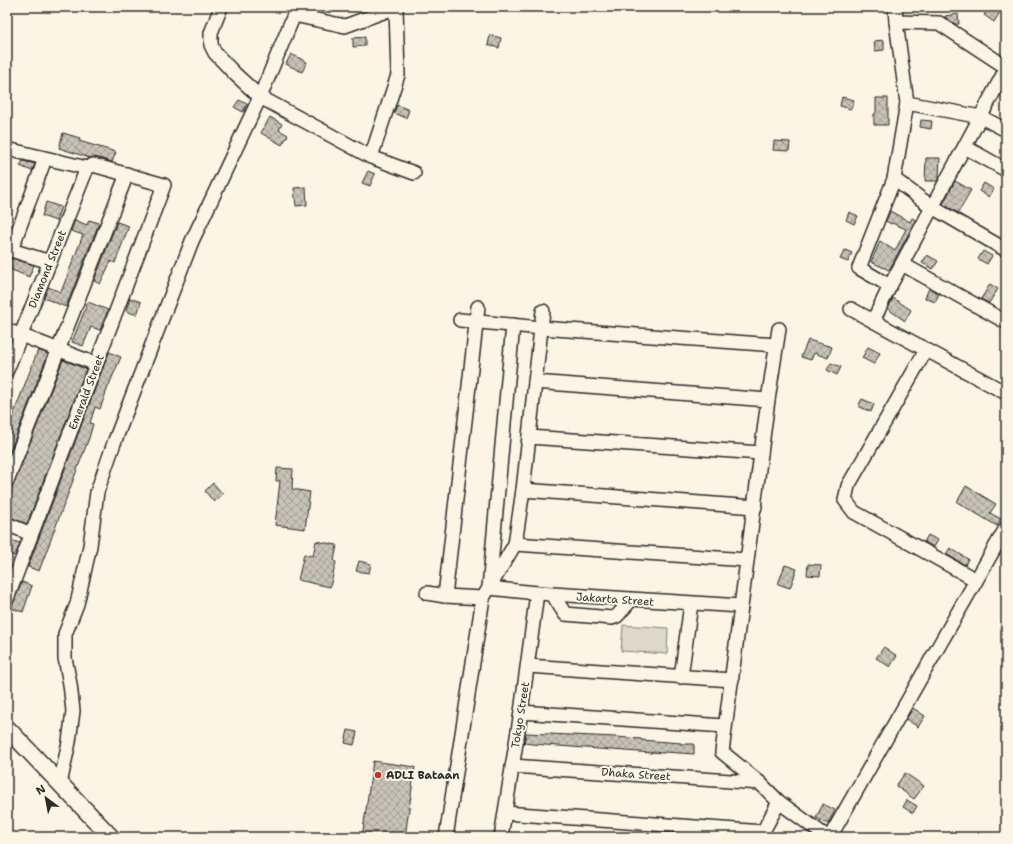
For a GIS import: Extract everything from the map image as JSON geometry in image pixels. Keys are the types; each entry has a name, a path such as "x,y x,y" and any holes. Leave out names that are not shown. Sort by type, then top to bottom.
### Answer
{"main road":[{"path":"7,728 111,837"}],"street":[{"path":"221,7 211,33 211,45 215,53 260,97 371,157 414,173"},
{"path":"60,784 69,742 73,711 70,684 64,658 65,634 77,604 88,553 97,492 114,443 192,241 260,97 297,11 345,26 396,7 398,75 371,157"},
{"path":"890,286 859,268 894,179 907,104 895,7"},
{"path":"873,321 890,286 1006,68 939,23 896,22"},
{"path":"907,104 981,117 1006,130"},
{"path":"965,147 1006,170"},
{"path":"7,151 87,168 93,165 127,174 7,481"},
{"path":"45,159 11,250 50,262"},
{"name":"Diamond Street","path":"7,370 87,168"},
{"name":"Emerald Street","path":"7,599 164,185 127,174"},
{"path":"894,179 932,207 1006,250"},
{"path":"902,264 1006,322"},
{"path":"444,596 478,307"},
{"path":"852,309 1006,393"},
{"path":"486,593 515,544 523,490 542,311"},
{"path":"460,320 541,328 776,345"},
{"path":"446,837 486,593 513,325"},
{"path":"779,329 768,400 732,680 724,726 722,752 760,783 779,802 828,837 1006,528"},
{"path":"7,330 96,364"},
{"path":"926,350 848,486 845,500 854,512 976,580"},
{"path":"535,382 768,400"},
{"path":"529,437 761,453"},
{"path":"523,490 755,507"},
{"path":"7,524 31,534"},
{"path":"515,544 747,560"},
{"name":"Jakarta Street","path":"427,593 444,596 486,593 537,593 741,606"},
{"name":"Tokyo Street","path":"501,837 528,666 537,593"},
{"path":"553,594 566,614 612,618 616,616 630,600"},
{"path":"681,677 691,604"},
{"path":"528,666 732,680"},
{"path":"521,712 724,726"},
{"name":"Dhaka Street","path":"512,766 760,783"},
{"path":"505,813 762,834 779,802"}],"shaded area":[{"path":"623,625 668,628 667,654 621,651"}],"building":[{"path":"989,7 1003,7 994,22 984,15"},
{"path":"958,14 959,24 955,24 945,17 945,16"},
{"path":"490,35 501,38 499,48 488,45"},
{"path":"365,37 365,46 353,47 353,38"},
{"path":"884,40 884,50 875,51 874,41"},
{"path":"291,54 307,62 302,72 286,64"},
{"path":"842,97 854,100 851,109 840,106"},
{"path":"876,98 888,98 888,125 874,125"},
{"path":"239,100 247,104 243,112 234,107"},
{"path":"397,105 409,110 406,118 394,113"},
{"path":"270,117 282,124 279,130 288,135 282,145 261,133"},
{"path":"921,120 932,121 931,129 920,127"},
{"path":"63,133 80,138 79,141 116,152 112,162 95,157 90,158 59,148"},
{"path":"774,141 790,142 789,151 773,150"},
{"path":"926,158 940,158 939,177 937,181 925,181"},
{"path":"23,161 35,164 32,171 20,166"},
{"path":"368,171 375,174 370,186 362,183"},
{"path":"955,181 971,190 958,213 943,204"},
{"path":"984,183 994,189 989,197 979,191"},
{"path":"306,187 307,205 296,206 294,188"},
{"path":"46,202 61,207 56,221 42,216"},
{"path":"890,211 910,222 912,218 916,220 889,270 871,262 880,241 895,251 906,229 886,221"},
{"path":"849,212 858,216 854,224 846,220"},
{"path":"75,220 87,225 89,220 99,223 66,307 44,298 48,287 61,292 83,235 71,231"},
{"path":"117,222 129,226 115,263 111,261 100,284 94,281"},
{"path":"845,250 852,253 848,262 840,259"},
{"path":"983,251 992,256 987,264 978,259"},
{"path":"927,255 938,261 933,269 922,263"},
{"path":"8,257 34,265 29,277 7,268"},
{"path":"990,284 998,289 989,303 981,299"},
{"path":"929,288 939,294 935,302 925,298"},
{"path":"130,298 141,302 137,315 126,311"},
{"path":"893,298 911,310 905,321 888,309"},
{"path":"88,302 108,310 100,330 91,327 83,346 72,342"},
{"path":"808,340 832,347 828,358 814,353 811,360 801,357"},
{"path":"868,347 880,353 874,364 862,358"},
{"path":"38,350 48,354 7,459 7,431"},
{"path":"109,352 121,357 100,409 95,407 90,423 93,424 89,438 39,571 28,567"},
{"path":"63,360 86,369 27,524 7,516 7,501"},
{"path":"831,363 841,367 837,375 827,370"},
{"path":"862,399 874,404 871,412 858,406"},
{"path":"277,468 293,469 292,489 310,492 305,529 275,525 280,481 276,481"},
{"path":"213,483 223,494 214,502 205,491"},
{"path":"966,486 996,504 990,513 1001,519 997,526 957,502"},
{"path":"928,535 938,540 934,547 924,542"},
{"path":"7,539 20,543 15,556 7,553"},
{"path":"316,541 337,545 334,561 336,562 330,587 298,580 304,554 313,556"},
{"path":"950,548 968,559 965,565 946,554"},
{"path":"359,561 371,564 369,573 356,571"},
{"path":"808,564 821,565 820,576 807,575"},
{"path":"785,565 797,569 790,588 778,584"},
{"path":"22,582 32,586 23,612 11,608"},
{"path":"884,647 897,656 890,667 876,658"},
{"path":"913,708 925,716 918,727 906,719"},
{"path":"348,730 357,732 354,745 345,743"},
{"path":"526,733 616,737 694,744 694,754 665,752 652,753 524,743"},
{"path":"373,761 415,767 405,837 362,837"},
{"path":"905,773 924,786 914,799 896,786"},
{"path":"907,800 917,806 913,813 903,807"},
{"path":"823,804 835,810 828,824 816,818"}],"place":[{"name":"ADLI Bataan","path":"378,775"}]}
